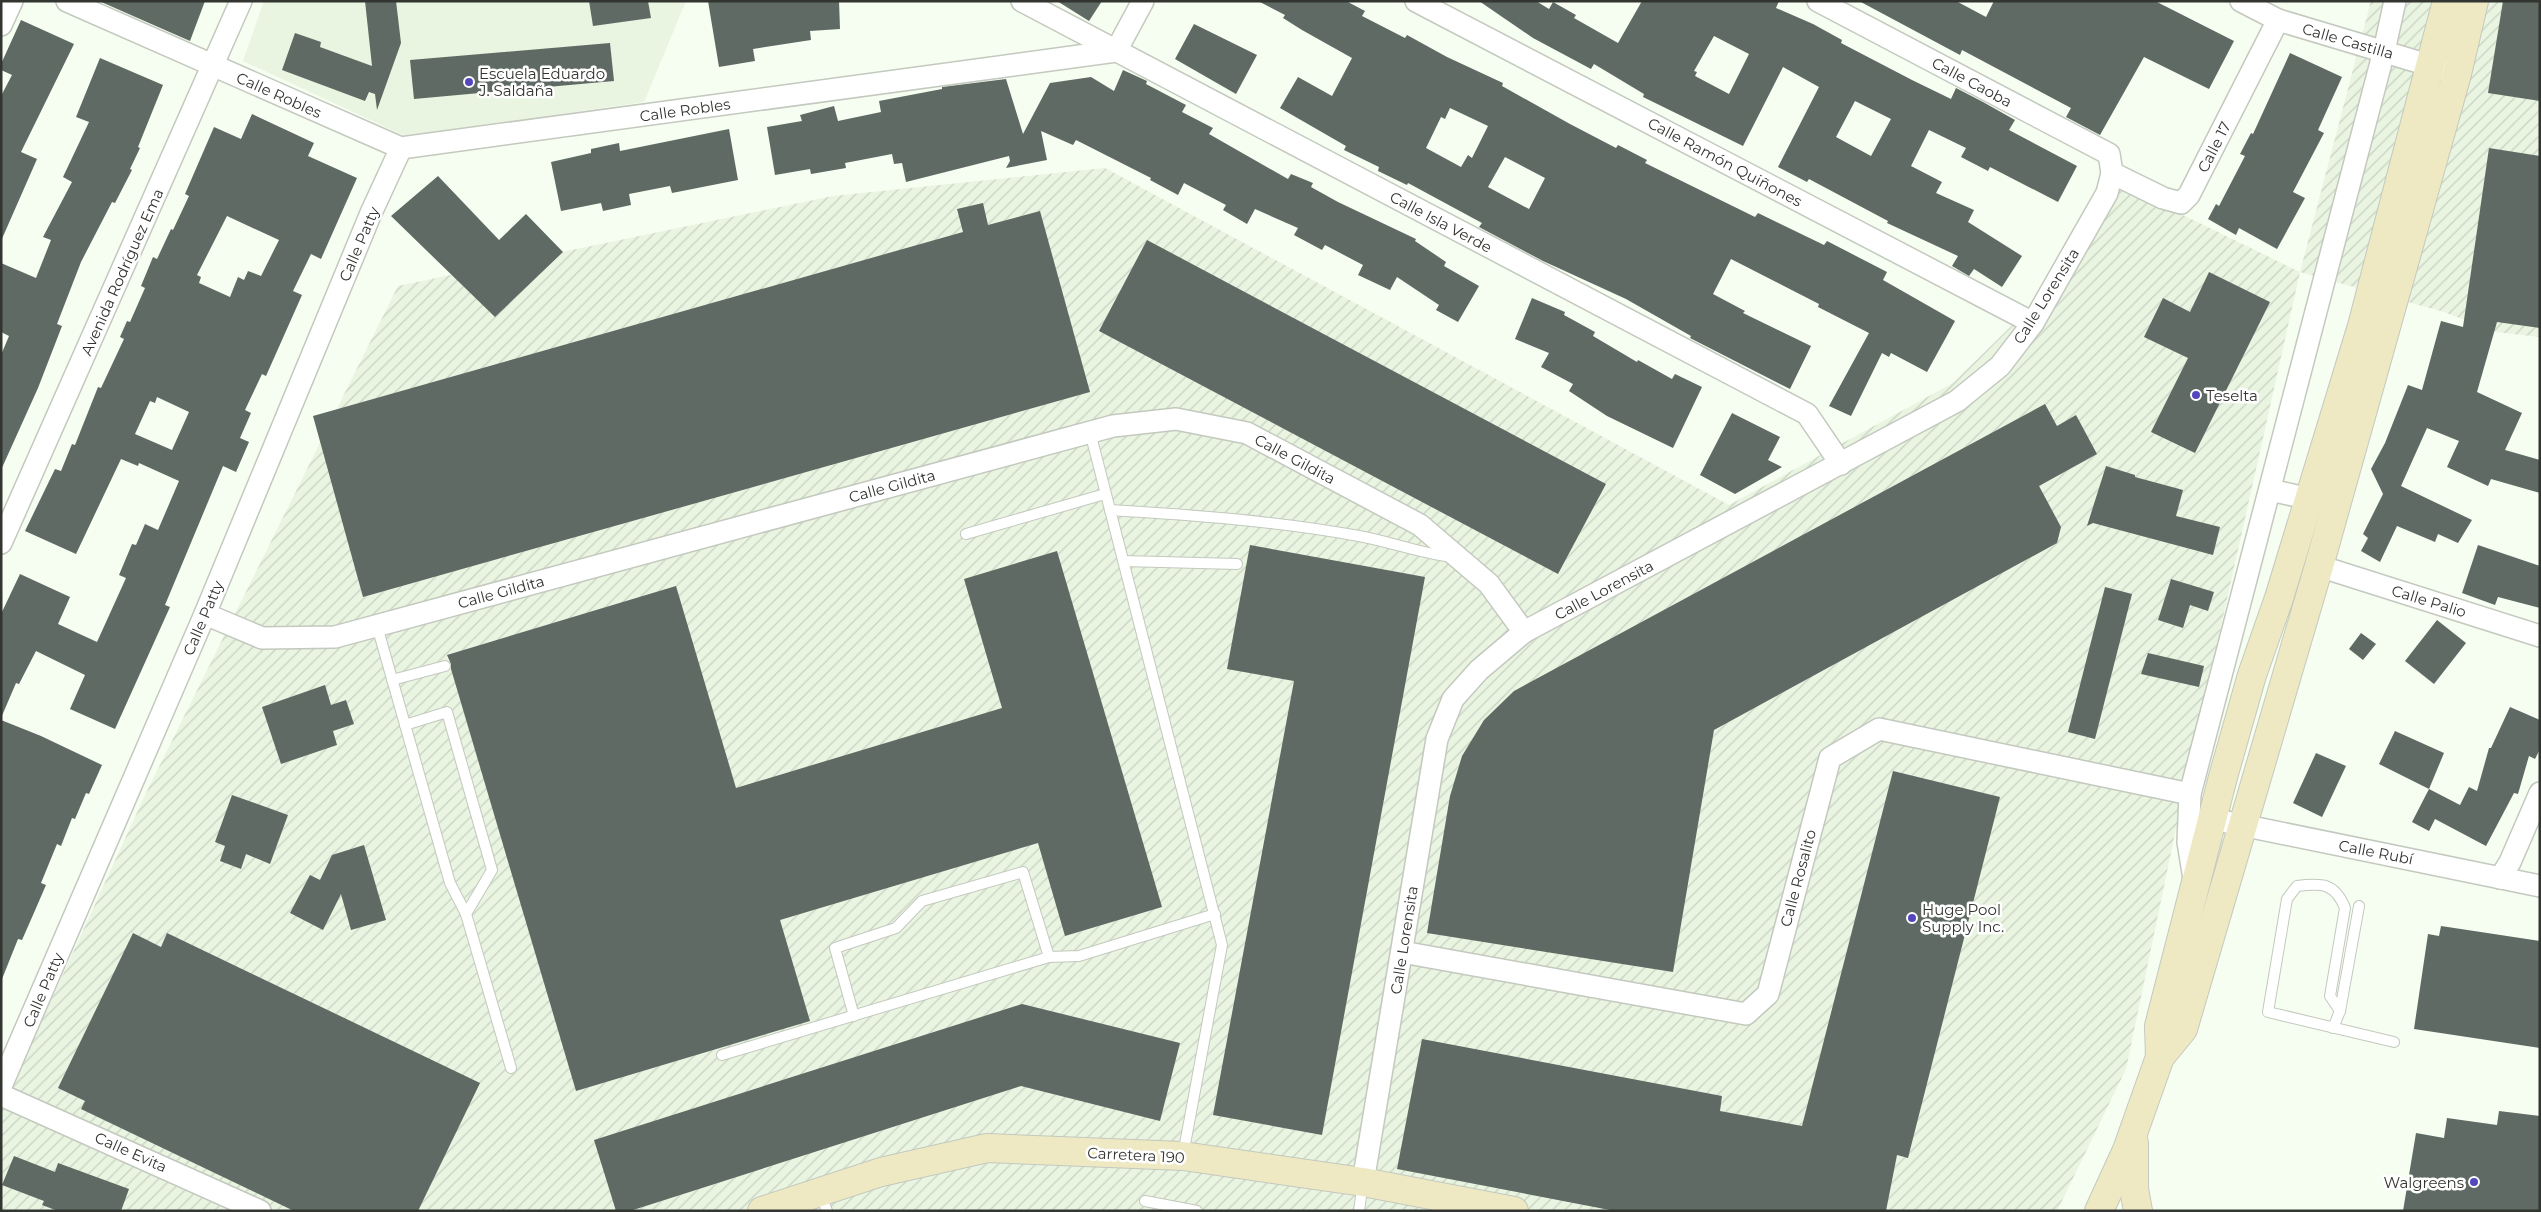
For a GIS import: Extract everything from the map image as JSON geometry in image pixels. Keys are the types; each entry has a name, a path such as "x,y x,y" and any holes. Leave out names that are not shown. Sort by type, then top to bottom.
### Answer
{"street":[{"path":"1,25 12,1"},
{"name":"Calle Robles","path":"67,1 401,148 1116,51"},
{"name":"Avenida Rodríguez Ema","path":"1,544 241,1"},
{"name":"Calle Isla Verde","path":"1022,1 1807,414 1841,464"},
{"path":"1116,51 1143,1"},
{"name":"Calle Ramón Quiñones","path":"1416,1 2033,323"},
{"name":"Calle Caoba","path":"1818,1 2109,154 2112,173"},
{"name":"Calle Castilla","path":"2241,1 2278,20 2444,70"},
{"path":"2195,882 2188,842 2190,794 2270,490 2304,349 2384,51 2395,1"},
{"path":"2099,1211 2135,1128 2160,1057 2183,1029 2244,826 2318,566 2444,70 2447,1"},
{"path":"2160,1057 2159,1026 2195,882 2252,675 2280,598 2362,326 2444,70 2474,1"},
{"name":"Calle 17","path":"2112,173 2163,198 2181,203 2189,195 2278,20"},
{"name":"Calle Patty","path":"1,1086 205,614 372,213 401,148"},
{"name":"Calle Lorensita","path":"1363,1182 1437,739 1453,699 1480,670 1524,632 1957,402 2000,366 2033,323 2107,193 2112,173"},
{"name":"Calle Gildita","path":"205,614 262,638 335,637 1113,426 1176,420 1247,433 1420,525 1455,557 1489,584 1524,632"},
{"path":"2270,490 2310,499"},
{"name":"Calle Palio","path":"2318,566 2540,636"},
{"name":"Calle Rosalito","path":"1402,952 1746,1014 1768,994 1830,758 1879,729 2190,794"},
{"path":"2500,878 2510,862 2540,794"},
{"name":"Calle Rubí","path":"2212,819 2540,886"},
{"name":"Calle Evita","path":"1,1096 260,1211"},
{"path":"2135,1128 2134,1189 2138,1211"},
{"name":"Carretera 190","path":"778,1208 823,1201 881,1172 987,1148 1183,1156 1363,1182 1514,1211"}],"lane":[{"path":"1090,432 1222,945 1183,1156"},
{"path":"966,534 1105,494"},
{"path":"1110,510 1295,527 1361,536 1423,553 1455,557"},
{"path":"1123,561 1237,564"},
{"path":"377,626 450,883 466,914 512,1068"},
{"path":"392,680 445,666"},
{"path":"405,725 446,712 492,870 466,914"},
{"path":"854,1016 836,948 896,928 922,902 1023,872 1049,957"},
{"path":"2340,1011 2330,996 2345,908 2340,896 2331,887 2313,884 2296,886 2287,899 2268,1012 2394,1042"},
{"path":"2334,1028 2340,1011 2359,906"},
{"path":"722,1055 1049,957 1079,956 1215,914"},
{"path":"1359,1211 1363,1182"},
{"path":"1145,1201 1196,1211"}],"shaded area":[{"name":"Escuela Eduardo J. Saldaña","path":"264,1 686,1 644,102 405,136 243,61"},
{"path":"2371,1 2540,1 2540,337 2496,332 2444,312 2300,272"},
{"path":"1105,168 1729,505 1953,383 2042,296 2105,177 2300,272 2178,819 2126,1069 2057,1211 1,1211 1,1110 145,795 398,286 833,196"}],"building":[{"path":"99,1 205,1 190,41"},
{"path":"365,1 396,1 401,43 377,110 375,94 369,92 365,101 282,70 295,33 321,42 320,47 372,66"},
{"path":"589,1 648,1 651,18 593,26"},
{"path":"708,1 839,1 840,29 810,31 811,40 753,49 755,61 719,67"},
{"path":"1057,1 1102,1 1089,21"},
{"path":"1258,1 1346,1 1365,11 1362,16 1405,38 1407,35 1447,57 1503,83 1502,86 1570,124 1616,148 1618,145 1647,160 1645,163 1755,217 1758,213 1824,245 1827,241 1887,272 1883,280 1955,321 1927,372 1891,353 1889,357 1882,353 1851,416 1829,406 1869,333 1818,307 1819,304 1731,259 1713,294 1745,311 1743,313 1811,346 1790,389 1690,338 1691,336 1626,299 1543,261 1479,227 1482,223 1408,183 1407,185 1378,171 1379,167 1344,150 1346,146 1280,108 1298,77 1332,96 1352,58 1283,18 1285,15","holes":["1450,108 1488,126 1472,158 1468,155 1461,167 1426,148 1441,117 1445,119","1505,157 1545,178 1529,209 1488,187"]},
{"path":"1479,1 1536,1 1549,9 1553,2 1576,15 1574,18 1618,43 1642,1 1779,1 1776,8 1813,24 1842,40 1841,43 1912,80 1951,99 1956,88 1983,102 2015,120 2009,130 2077,166 2058,202 1990,167 1988,171 1961,157 1966,148 1929,130 1911,166 1942,182 1936,193 1974,210 1968,222 2022,256 2002,287 1974,269 1969,276 1952,266 1958,256 1887,223 1888,221 1809,179 1807,182 1778,167 1819,87 1783,67 1743,146 1643,97 1644,94 1594,64 1591,69 1533,38","holes":["1714,36 1749,54 1729,94 1695,76 1697,72 1694,71","1855,101 1891,119 1871,156 1836,137"]},
{"path":"1859,1 1956,1 1986,17 1994,1 2155,1 2234,41 2209,89 2144,57 2100,135 2066,117 2071,108 1962,50 1960,55"},
{"path":"2503,1 2540,1 2540,101 2488,93"},
{"path":"21,20 74,44 21,152 37,159 1,241 1,96 12,75 1,70 1,64"},
{"path":"1194,24 1257,55 1236,94 1175,59"},
{"path":"610,43 614,81 414,99 410,60"},
{"path":"2290,53 2342,77 2318,130 2324,133 2293,192 2305,198 2277,249 2239,228 2236,235 2208,219 2216,204 2219,206 2245,156 2240,154 2251,133 2253,134"},
{"path":"100,58 163,85 138,147 140,148 130,169 132,170 115,203 112,202 81,262 57,324 62,326 38,388 1,470 1,355 9,336 1,332 1,263 36,278 51,240 43,237 72,182 63,177 89,122 76,117"},
{"path":"1123,70 1147,81 1146,84 1186,105 1182,112 1213,128 1209,134 1288,179 1291,174 1313,183 1311,187 1338,202 1416,239 1415,241 1446,262 1444,266 1479,286 1458,322 1436,310 1439,305 1397,277 1390,290 1358,275 1363,265 1325,245 1322,250 1294,235 1298,228 1255,209 1247,224 1223,210 1226,205 1184,183 1178,195 1150,180 1151,178 1076,140 1073,145 1041,131 1047,160 1006,168 1010,161 1009,156 906,182 902,163 894,164 892,154 845,163 846,168 811,174 810,169 775,175 767,127 802,121 800,115 834,106 838,121 881,112 879,101 942,89 942,87 1006,79 1023,134 1050,83 1091,77 1114,91"},
{"path":"252,114 314,143 308,156 357,178 321,259 311,254 293,291 302,295 266,376 262,374 245,410 251,413 240,438 249,442 236,472 223,466 165,605 170,607 115,729 70,709 85,675 36,651 19,684 16,683 1,718 1,614 20,574 70,597 58,624 97,642 126,578 119,575 132,544 136,545 145,524 158,530 179,481 139,463 138,466 121,459 76,554 25,531 55,469 61,471 72,444 75,445 98,387 101,388 124,339 120,337 127,321 130,322 145,288 141,286 153,257 157,259 189,196 185,194 214,127 241,139","holes":["227,216 279,240 261,276 248,271 244,280 238,277 230,297 199,283 201,277 197,275","157,397 189,412 172,450 135,434 150,401 155,403"]},
{"path":"729,129 738,180 672,193 670,186 629,194 631,205 603,211 601,203 561,211 551,162 591,153 591,149 619,143 620,151"},
{"path":"2489,148 2540,156 2540,328 2497,322 2477,392 2522,413 2505,450 2540,460 2540,493 2491,479 2488,486 2447,467 2459,441 2427,428 2401,486 2472,520 2458,543 2438,534 2435,542 2397,526 2380,562 2361,551 2368,538 2363,534 2383,494 2371,469 2385,443 2408,385 2422,390 2441,321 2463,327"},
{"path":"438,176 499,240 526,214 563,252 495,317 391,216"},
{"path":"983,203 988,225 1040,211 1090,392 363,597 313,416 963,232 957,209"},
{"path":"1147,240 1606,484 1558,574 1099,331"},
{"name":"Teselta","path":"2209,272 2270,302 2195,453 2151,432 2188,358 2144,337 2163,298 2190,312"},
{"path":"1532,298 1565,312 1564,315 1595,332 1593,336 1637,362 1638,360 1672,379 1675,374 1702,387 1673,448 1607,416 1569,391 1573,384 1541,367 1549,353 1515,339"},
{"path":"2045,404 2057,426 2076,415 2097,454 2039,486 2061,527 2057,543 1714,730 1673,972 1427,933 1450,796 1462,756 1484,720 1514,691"},
{"path":"1732,413 1780,437 1768,460 1782,467 1735,494 1700,475"},
{"path":"2106,466 2135,475 2135,477 2183,490 2176,516 2220,527 2213,555 2093,523 2087,526"},
{"path":"1250,545 1425,577 1322,1135 1213,1115 1294,681 1227,669"},
{"path":"2478,545 2540,566 2540,608 2498,597 2495,605 2462,593"},
{"path":"1057,551 1162,907 1065,936 1038,843 780,920 810,1021 576,1091 447,655 676,586 736,788 1002,708 964,579"},
{"path":"2171,579 2214,592 2208,611 2190,605 2183,628 2158,620"},
{"path":"2105,587 2132,594 2095,739 2068,732"},
{"path":"2437,620 2466,643 2434,684 2405,661"},
{"path":"2361,633 2376,644 2363,660 2349,649"},
{"path":"2148,653 2204,666 2199,687 2141,674"},
{"path":"325,685 331,705 346,700 354,724 333,731 337,745 281,764 262,707"},
{"path":"2510,707 2540,720 2540,749 2535,759 2529,756 2518,794 2514,793 2486,846 2435,819 2429,831 2412,822 2429,789 2460,805 2469,787 2477,791 2489,748 2491,748"},
{"path":"1,720 41,736 102,765 89,794 86,793 75,819 72,818 61,846 57,844 41,883 46,885 22,940 18,939 2,979"},
{"path":"2395,731 2444,753 2429,789 2379,764"},
{"path":"2316,753 2346,766 2322,817 2293,803"},
{"name":"Huge Pool Supply Inc.","path":"1893,771 2000,797 1908,1158 1897,1155 1886,1211 1615,1211 1397,1169 1422,1039 1722,1096 1720,1111 1802,1126"},
{"path":"232,795 288,815 270,864 246,854 241,869 220,861 225,846 215,842"},
{"path":"364,845 386,920 351,930 341,894 323,930 290,913 310,875 320,880 332,855"},
{"path":"2441,926 2540,941 2540,1048 2414,1029 2428,934 2439,936"},
{"path":"133,933 161,947 167,933 480,1083 418,1211 294,1211 81,1109 85,1101 58,1088"},
{"path":"1022,1004 1180,1043 1160,1121 1021,1086 630,1211 616,1211 594,1140"},
{"name":"Walgreens","path":"2499,1111 2540,1116 2540,1211 2403,1211 2416,1133 2444,1138 2447,1118 2497,1125"},
{"path":"14,1156 55,1172 58,1163 129,1189 121,1211 58,1211 42,1205 44,1201 2,1185"}],"place":[{"name":"Escuela Eduardo J. Saldaña","path":"469,82"},
{"name":"Teselta","path":"2196,395"},
{"name":"Huge Pool Supply Inc.","path":"1912,918"},
{"name":"Walgreens","path":"2474,1182"}]}
